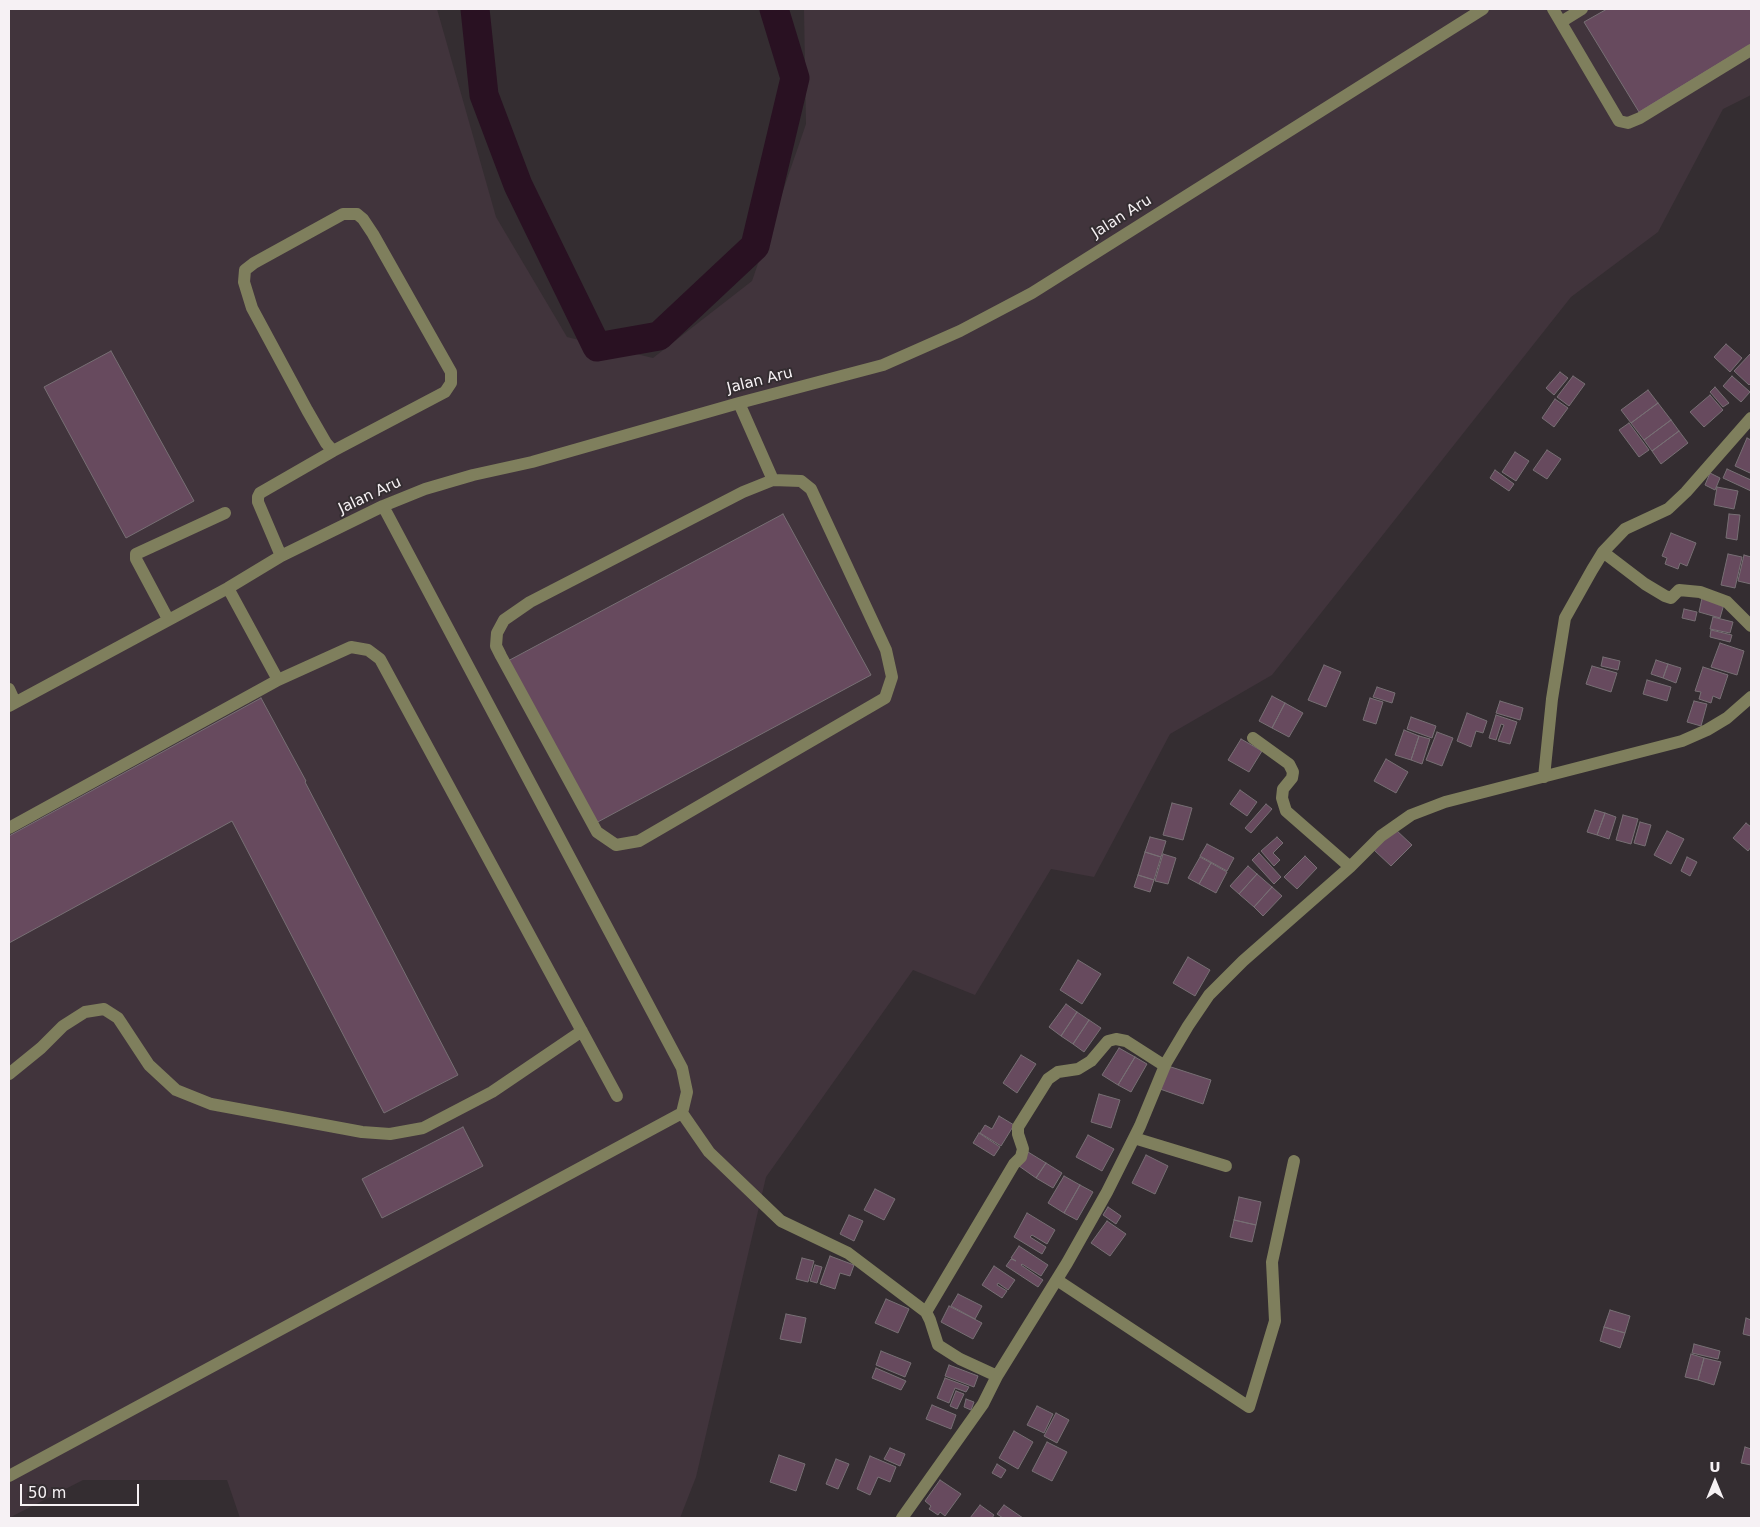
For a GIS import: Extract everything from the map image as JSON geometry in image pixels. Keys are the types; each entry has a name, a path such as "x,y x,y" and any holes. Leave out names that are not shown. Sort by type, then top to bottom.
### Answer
{"street":[{"name":"Jalan Aru","path":"12,704 228,588 281,556 383,506 433,486 532,462 739,403 883,365 960,331 1032,293 1483,9"},
{"path":"1553,9 1619,121 1628,123 1640,118 1751,50"},
{"path":"1561,22 1582,9"},
{"path":"281,556 258,502 260,493 333,451 445,392 451,383 451,372 373,234 363,219 357,214 344,214 254,263 245,270 244,282 252,308 307,410 326,443 333,451"},
{"path":"739,403 773,480"},
{"path":"1544,777 1552,699 1565,618 1603,552 1625,529 1668,509 1751,418"},
{"path":"773,480 801,481 811,489 886,650 892,677 885,698 639,841 616,845 597,832 501,656 496,646 497,633 504,620 530,602 743,492 773,480"},
{"path":"383,506 682,1068 687,1092 682,1113 709,1152 781,1221 848,1253 926,1312 938,1345 960,1359 997,1376"},
{"path":"168,619 136,558 136,554 225,513"},
{"path":"1603,552 1645,584 1665,596 1671,598 1679,590 1700,592 1727,602 1751,626"},
{"path":"228,588 278,680"},
{"path":"9,828 278,680 351,647 368,650 380,659 617,1096"},
{"path":"9,689 12,704"},
{"path":"908,1516 983,1404 997,1376 1057,1280 1107,1192 1134,1138 1165,1066 1209,995 1243,961 1350,867 1381,836 1411,816 1446,802 1682,741 1707,730 1727,718 1751,697"},
{"path":"1253,738 1290,764 1293,772 1292,778 1283,789 1282,798 1286,811 1350,867"},
{"path":"9,1074 42,1048 62,1026 85,1012 104,1009 118,1018 149,1065 176,1090 211,1104 362,1132 390,1134 424,1128 492,1092 582,1031"},
{"path":"926,1312 1014,1164 1021,1157 1023,1149 1018,1134 1018,1127 1048,1079 1058,1072 1078,1069 1091,1061 1108,1040 1116,1039 1126,1041 1165,1066"},
{"path":"9,1476 682,1113"},
{"path":"1134,1138 1226,1166"},
{"path":"1057,1280 1250,1407 1275,1321 1272,1262 1294,1162"}],"shaded area":[{"path":"9,9 437,9 496,217 567,337 653,358 752,281 806,124 804,9 1751,9 1751,95 1723,109 1658,232 1571,297 1272,675 1170,734 1094,877 1051,869 975,995 913,970 766,1177 696,1477 680,1518 240,1518 227,1480 83,1480 9,1518"}],"building":[{"path":"1607,9 1751,9 1751,44 1639,112 1584,22"},
{"path":"1726,344 1742,358 1730,372 1714,357"},
{"path":"111,351 194,501 126,538 44,387"},
{"path":"1751,353 1751,383 1749,385 1734,371"},
{"path":"1560,372 1568,378 1554,395 1546,388"},
{"path":"1573,376 1585,384 1569,406 1557,397"},
{"path":"1732,376 1750,392 1741,402 1723,386"},
{"path":"1715,387 1729,403 1723,407 1710,392"},
{"path":"1648,390 1658,403 1631,423 1621,410"},
{"path":"1710,395 1723,410 1704,427 1690,412"},
{"path":"1555,399 1568,408 1554,427 1542,418"},
{"path":"1658,403 1671,420 1644,440 1631,423"},
{"path":"1671,420 1679,431 1652,451 1644,440"},
{"path":"1629,423 1649,450 1639,457 1619,430"},
{"path":"1679,431 1688,443 1661,464 1652,451"},
{"path":"1747,438 1751,440 1750,473 1735,466"},
{"path":"1547,450 1561,459 1547,479 1533,470"},
{"path":"1515,452 1529,461 1516,481 1502,472"},
{"path":"1727,469 1751,480 1751,491 1723,478"},
{"path":"1495,470 1514,484 1509,491 1490,478"},
{"path":"1710,473 1720,478 1715,490 1705,485"},
{"path":"1717,487 1738,491 1734,509 1714,505"},
{"path":"783,514 871,675 594,824 506,662"},
{"path":"1729,514 1740,515 1737,540 1726,538"},
{"path":"1671,533 1696,543 1687,566 1680,563 1678,569 1665,564 1667,558 1662,556"},
{"path":"1728,554 1742,557 1735,588 1721,585"},
{"path":"1744,555 1751,557 1751,584 1738,581"},
{"path":"1702,598 1724,604 1720,618 1699,612"},
{"path":"1684,609 1697,612 1695,621 1682,618"},
{"path":"1713,617 1733,622 1730,633 1710,629"},
{"path":"1711,630 1732,635 1730,642 1710,637"},
{"path":"1720,643 1744,651 1737,675 1711,667"},
{"path":"1603,657 1620,661 1618,670 1601,666"},
{"path":"1656,660 1668,664 1663,678 1651,674"},
{"path":"1668,664 1681,668 1676,683 1663,678"},
{"path":"1324,665 1341,672 1326,707 1308,700"},
{"path":"1592,666 1617,673 1611,692 1586,684"},
{"path":"1703,667 1728,675 1720,699 1713,696 1711,703 1699,699 1701,692 1695,691"},
{"path":"1647,680 1671,687 1667,701 1643,694"},
{"path":"1377,687 1395,693 1392,703 1373,697"},
{"path":"1272,696 1285,703 1272,728 1259,721"},
{"path":"261,698 458,1075 384,1113 232,821 9,943 9,836"},
{"path":"1370,698 1383,702 1376,724 1363,720"},
{"path":"1500,701 1523,708 1520,720 1496,713"},
{"path":"1694,701 1707,704 1701,726 1687,722"},
{"path":"1285,703 1303,713 1289,737 1272,728"},
{"path":"1467,713 1487,721 1483,733 1476,731 1471,747 1457,741"},
{"path":"1496,715 1517,722 1510,744 1498,741 1504,725 1501,724 1496,740 1489,738"},
{"path":"1411,717 1436,726 1432,738 1407,729"},
{"path":"1404,730 1419,736 1411,760 1395,755"},
{"path":"1437,732 1453,738 1442,766 1426,760"},
{"path":"1419,736 1430,739 1422,764 1411,760"},
{"path":"1241,739 1262,751 1249,772 1228,760"},
{"path":"1386,759 1408,772 1396,793 1374,781"},
{"path":"1240,790 1257,802 1247,816 1230,804"},
{"path":"1172,803 1192,808 1183,840 1163,835"},
{"path":"1266,804 1272,809 1251,833 1245,828"},
{"path":"1595,810 1605,813 1597,835 1587,832"},
{"path":"1605,813 1616,817 1609,839 1597,835"},
{"path":"1623,815 1638,819 1631,844 1616,840"},
{"path":"1640,822 1651,825 1645,846 1634,843"},
{"path":"1746,823 1751,827 1751,847 1748,851 1733,838"},
{"path":"1395,829 1412,845 1391,866 1374,850"},
{"path":"1667,831 1684,839 1671,864 1654,855"},
{"path":"1150,837 1166,841 1161,857 1145,852"},
{"path":"1277,837 1283,843 1273,853 1280,860 1274,866 1261,851"},
{"path":"1207,844 1234,858 1227,871 1200,856"},
{"path":"1145,852 1161,857 1154,880 1138,875"},
{"path":"1259,853 1281,877 1274,884 1252,860"},
{"path":"1163,854 1176,858 1168,884 1155,881"},
{"path":"1305,856 1317,868 1297,889 1284,877"},
{"path":"1200,857 1211,863 1199,884 1188,878"},
{"path":"1687,857 1697,862 1690,876 1681,871"},
{"path":"1211,863 1227,872 1216,893 1199,884"},
{"path":"1248,866 1257,874 1239,894 1230,886"},
{"path":"1257,874 1272,887 1254,907 1239,894"},
{"path":"1138,875 1154,880 1150,892 1134,887"},
{"path":"1272,887 1282,896 1263,916 1254,907"},
{"path":"1188,957 1210,970 1195,996 1173,983"},
{"path":"1078,960 1101,974 1082,1004 1060,990"},
{"path":"1066,1004 1077,1012 1061,1036 1049,1027"},
{"path":"1077,1012 1089,1020 1073,1044 1061,1036"},
{"path":"1089,1020 1101,1028 1084,1052 1073,1044"},
{"path":"1119,1048 1135,1057 1118,1085 1102,1075"},
{"path":"1021,1055 1036,1064 1017,1093 1003,1083"},
{"path":"1135,1057 1147,1064 1131,1092 1118,1085"},
{"path":"1168,1066 1211,1080 1203,1104 1160,1089"},
{"path":"1099,1094 1120,1100 1111,1128 1091,1122"},
{"path":"999,1116 1014,1125 1001,1146 980,1133 985,1125 992,1129"},
{"path":"463,1127 483,1166 382,1218 362,1179"},
{"path":"979,1133 1000,1147 994,1156 973,1143"},
{"path":"1088,1135 1114,1149 1102,1171 1076,1157"},
{"path":"1028,1152 1046,1163 1036,1178 1019,1166"},
{"path":"1146,1155 1168,1166 1155,1194 1132,1183"},
{"path":"1046,1163 1062,1173 1053,1188 1036,1178"},
{"path":"1064,1176 1080,1185 1064,1213 1048,1203"},
{"path":"1080,1185 1093,1192 1077,1220 1064,1213"},
{"path":"875,1189 895,1199 884,1220 864,1210"},
{"path":"1239,1197 1261,1202 1256,1225 1234,1220"},
{"path":"1108,1207 1121,1216 1116,1224 1103,1215"},
{"path":"1027,1213 1055,1230 1047,1244 1032,1235 1030,1237 1046,1247 1042,1254 1014,1237"},
{"path":"849,1215 863,1221 854,1241 840,1234"},
{"path":"1234,1220 1256,1225 1252,1242 1230,1237"},
{"path":"1107,1221 1126,1234 1110,1256 1091,1243"},
{"path":"1019,1246 1048,1265 1041,1276 1021,1265 1043,1280 1038,1287 1006,1266 1011,1259 1016,1261 1011,1258"},
{"path":"830,1256 854,1265 850,1276 840,1273 835,1289 820,1284"},
{"path":"802,1258 814,1261 808,1282 796,1279"},
{"path":"815,1265 822,1267 817,1283 810,1281"},
{"path":"994,1266 1015,1280 1008,1290 998,1283 997,1285 1007,1291 1002,1298 982,1285"},
{"path":"958,1294 982,1306 975,1319 951,1306"},
{"path":"886,1299 909,1309 898,1333 875,1323"},
{"path":"949,1306 982,1323 973,1339 941,1322"},
{"path":"1610,1310 1630,1316 1625,1333 1604,1327"},
{"path":"786,1314 806,1318 801,1343 780,1339"},
{"path":"1746,1318 1751,1320 1751,1336 1743,1334"},
{"path":"1604,1327 1625,1333 1620,1348 1600,1341"},
{"path":"1694,1344 1720,1351 1718,1359 1692,1353"},
{"path":"881,1351 911,1363 905,1377 876,1365"},
{"path":"1691,1354 1704,1358 1698,1380 1685,1377"},
{"path":"1704,1358 1721,1362 1714,1385 1698,1380"},
{"path":"949,1365 978,1376 974,1387 945,1376"},
{"path":"876,1368 906,1381 901,1390 872,1378"},
{"path":"945,1378 969,1387 966,1392 955,1388 949,1403 937,1398"},
{"path":"956,1391 964,1394 957,1409 950,1406"},
{"path":"966,1399 974,1402 971,1410 964,1407"},
{"path":"932,1405 956,1415 951,1429 926,1419"},
{"path":"1037,1406 1053,1414 1044,1433 1027,1425"},
{"path":"1056,1413 1069,1420 1057,1443 1044,1436"},
{"path":"1014,1431 1033,1442 1018,1469 999,1458"},
{"path":"1047,1442 1067,1452 1052,1481 1032,1471"},
{"path":"1745,1447 1751,1449 1751,1465 1741,1463"},
{"path":"890,1448 905,1454 900,1466 884,1459"},
{"path":"779,1455 805,1464 796,1491 770,1482"},
{"path":"870,1456 896,1467 890,1482 878,1477 870,1495 857,1489"},
{"path":"836,1459 849,1464 838,1489 826,1484"},
{"path":"997,1464 1006,1470 1001,1478 992,1473"},
{"path":"940,1480 961,1494 945,1516 940,1512 938,1515 929,1509 931,1506 925,1501"},
{"path":"980,1505 994,1515 992,1518 970,1518"},
{"path":"1004,1505 1023,1518 1003,1518 997,1514"}],"waterway":[{"path":"475,9 484,95 518,185 597,347 659,336 755,246 795,78 774,9"}]}
